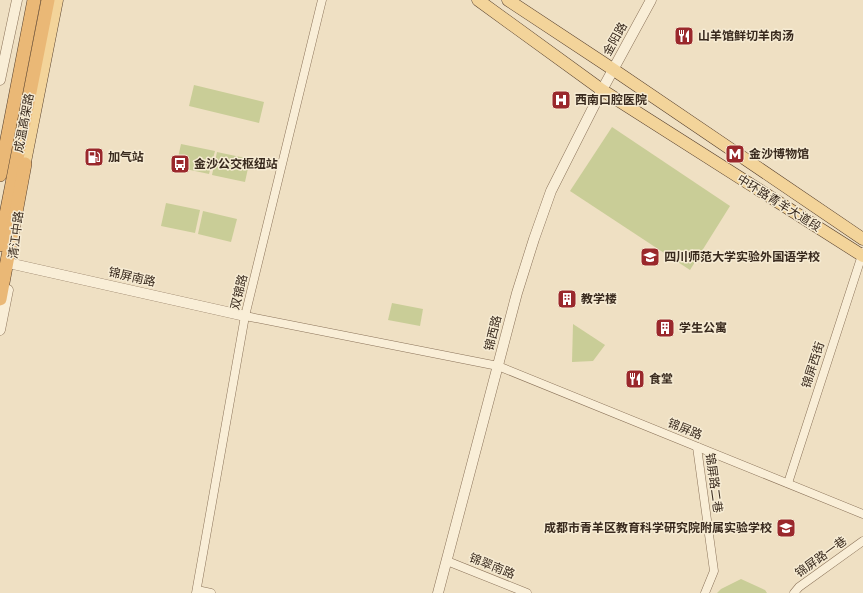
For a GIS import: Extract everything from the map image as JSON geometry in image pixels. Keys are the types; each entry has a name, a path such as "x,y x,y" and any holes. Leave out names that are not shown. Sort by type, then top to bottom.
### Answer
{"highway":[{"path":"0,132 28,0"},
{"name":"成温高架路","path":"0,175 34,0"},
{"name":"成温高架路","path":"0,245 48,0"},
{"path":"0,299 10,261 25,164"}],"main road":[{"path":"0,142 28,0"},
{"name":"清江中路","path":"0,269 25,164 57,0"},
{"name":"中环路青羊大道段","path":"478,0 602,90 863,254"},
{"name":"中环路青羊大道段","path":"508,0 863,239"}],"street":[{"path":"0,80 17,0"},
{"name":"双锦路","path":"197,592 245,316 322,0"},
{"name":"金阳路","path":"602,90 651,0"},
{"name":"锦西路","path":"438,593 517,293 551,191 602,90"},
{"name":"锦屏西街","path":"788,483 863,254"},
{"name":"锦屏南路","path":"10,261 245,316"},
{"name":"清江中路","path":"0,330 10,261"},
{"name":"锦屏路","path":"245,316 498,366 863,514"},
{"name":"锦屏路二巷","path":"697,447 714,571 705,593"},
{"name":"锦屏路一巷","path":"794,593 799,587 863,541"},
{"name":"锦翠南路","path":"447,561 527,593"},
{"path":"197,592 211,593"}],"green space":[{"path":"194,85 264,102 259,123 189,106"},
{"path":"612,127 730,206 690,270 570,191"},
{"path":"181,144 215,151 209,174 176,167"},
{"path":"217,152 250,159 245,182 212,175"},
{"path":"166,203 200,210 195,233 161,226"},
{"path":"203,211 237,219 231,242 198,234"},
{"path":"392,303 423,309 420,326 388,320"},
{"path":"573,324 605,345 593,361 572,362"},
{"path":"741,579 765,590 767,593 717,593 721,589"}],"place":[{"name":"山羊馆鲜切羊肉汤","path":"684,36"},
{"name":"西南口腔医院","path":"561,100"},
{"name":"金沙博物馆","path":"735,154"},
{"name":"加气站","path":"94,157"},
{"name":"金沙公交枢纽站","path":"180,164"},
{"name":"四川师范大学实验外国语学校","path":"650,257"},
{"name":"教学楼","path":"567,299"},
{"name":"学生公寓","path":"665,328"},
{"name":"食堂","path":"635,379"},
{"name":"成都市青羊区教育科学研究院附属实验学校","path":"786,528"}]}
